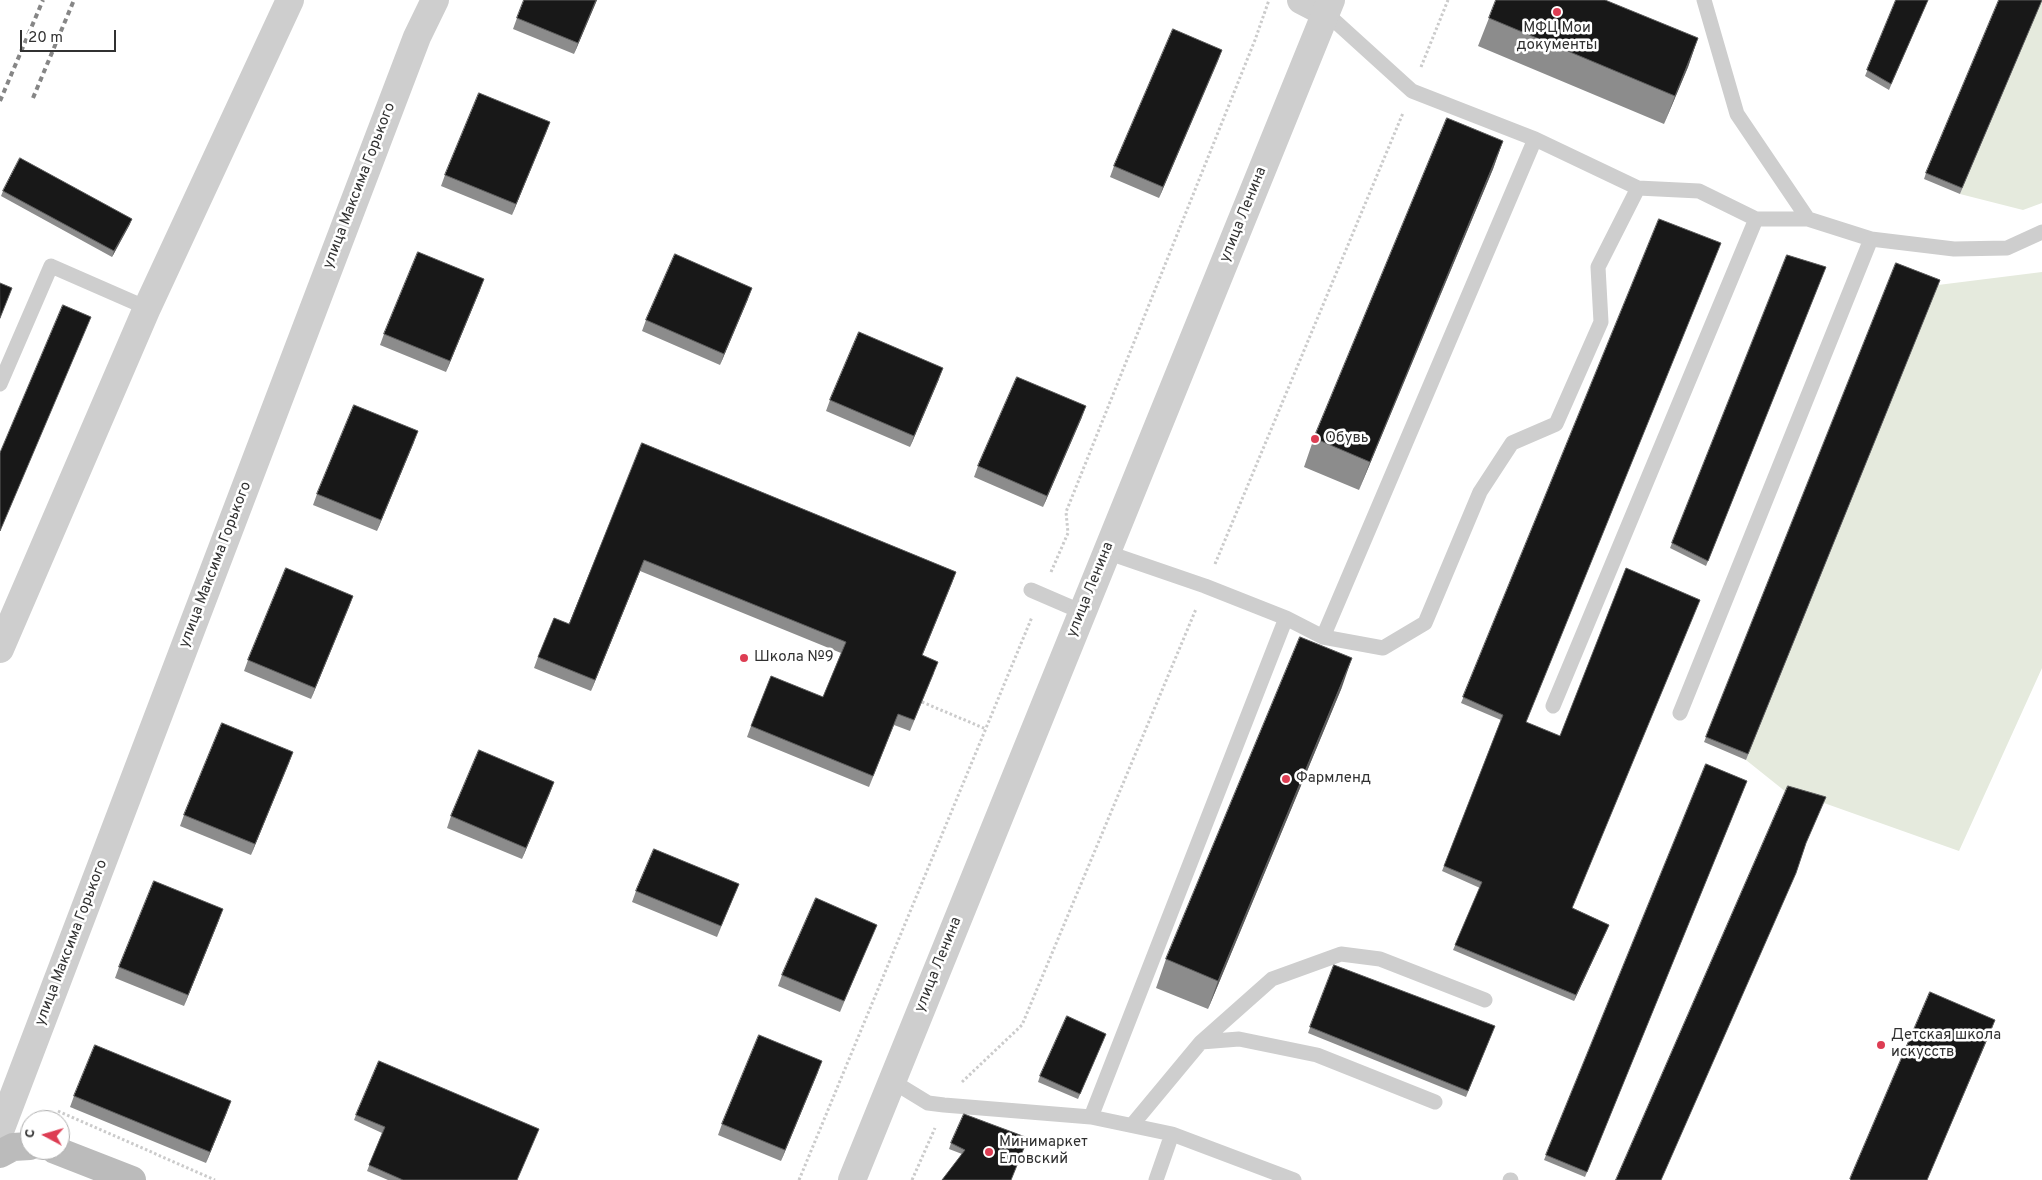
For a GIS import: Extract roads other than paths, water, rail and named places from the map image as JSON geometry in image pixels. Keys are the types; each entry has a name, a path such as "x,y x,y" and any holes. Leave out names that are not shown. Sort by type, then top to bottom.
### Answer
{"main road":[{"path":"0,1154 13,1147 20,1147"},
{"path":"70,1156 132,1180"}],"street":[{"path":"0,649 147,308 290,0"},
{"name":"улица Максима Горького","path":"0,1132 417,37 435,0"},
{"path":"1301,0 1328,6"},
{"name":"улица Ленина","path":"852,1180 1328,6"}],"lane":[{"path":"1704,0 1737,114 1808,220"},
{"path":"1328,6 1412,91 1535,139 1638,188 1699,191 1756,220 1808,220 1870,239 1954,249 2007,248 2042,232"},
{"path":"1323,637 1535,139"},
{"path":"1106,552 1205,586 1286,618 1323,637 1383,648 1425,623 1480,492 1512,443 1556,424 1601,322 1598,267 1638,188"},
{"path":"1553,706 1756,220"},
{"path":"1680,713 1870,239"},
{"path":"0,384 51,266 147,308"},
{"path":"1031,590 1082,612"},
{"path":"1091,1117 1286,618"},
{"path":"1132,1125 1201,1042 1272,979 1341,954 1380,959 1485,1000"},
{"path":"1201,1042 1239,1039 1317,1055 1435,1102"},
{"path":"892,1081 928,1103 1091,1117 1172,1134 1294,1180"},
{"path":"1156,1180 1172,1134"}],"railway":[{"path":"0,101 43,0"},
{"path":"33,98 74,0"}],"place":[{"name":"МФЦ Мои документы","path":"1557,12"},
{"name":"Обувь","path":"1315,439"},
{"name":"Школа №9","path":"744,658"},
{"name":"Фармленд","path":"1286,779"},
{"name":"Детская школа искусств","path":"1881,1045"},
{"name":"Минимаркет Еловский","path":"989,1152"}]}
